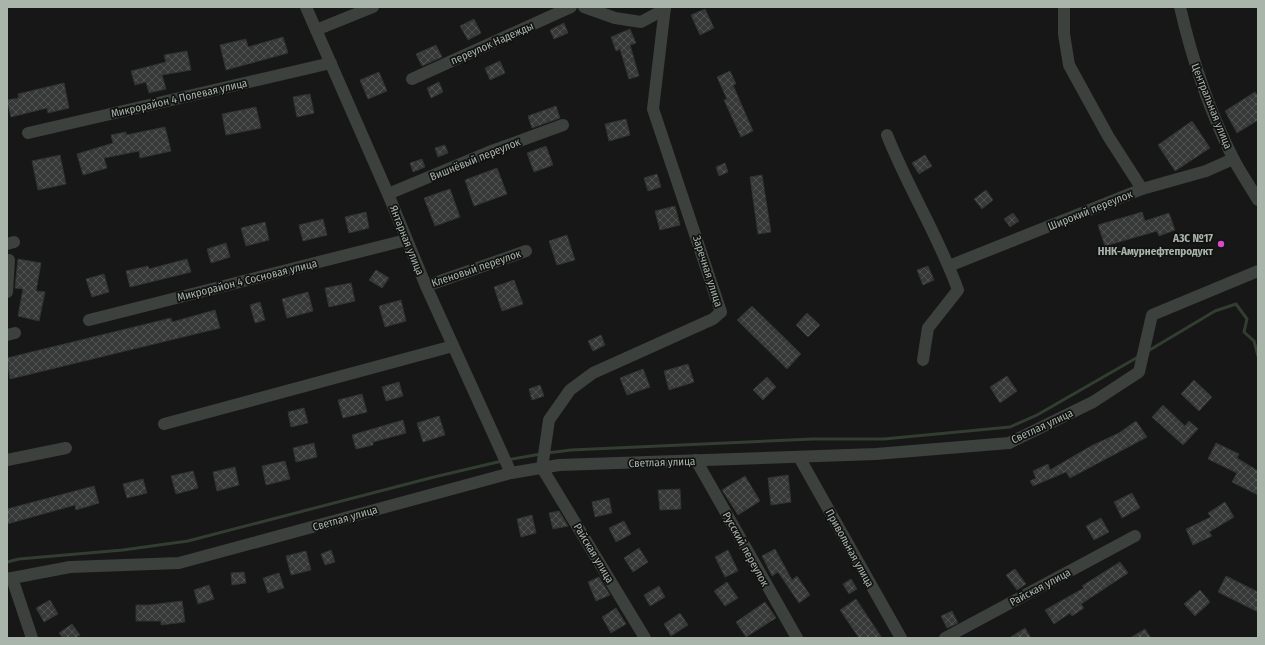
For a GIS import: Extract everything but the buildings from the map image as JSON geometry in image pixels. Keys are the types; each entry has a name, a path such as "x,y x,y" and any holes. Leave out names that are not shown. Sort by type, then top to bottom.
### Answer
{"street":[{"name":"Янтарная улица","path":"306,7 388,194 426,286 511,473"},
{"path":"316,30 373,7"},
{"name":"переулок Надежды","path":"412,79 571,7"},
{"path":"584,7 615,18 641,22 665,8"},
{"path":"1064,7 1064,34 1069,66 1108,136 1142,189"},
{"name":"Центральная улица","path":"1180,7 1192,56 1208,99 1233,159 1258,200"},
{"name":"Заречная улица","path":"542,468 549,420 570,390 592,373 714,319 721,312 653,108 665,8"},
{"name":"Микрорайон 4 Полевая улица","path":"28,133 331,63"},
{"name":"Вишнёвый переулок","path":"388,194 488,152 563,125"},
{"path":"887,135 900,168 949,266 958,290 928,328 923,360"},
{"name":"Широкий переулок","path":"949,266 1142,189 1206,171 1233,159"},
{"name":"Микрорайон 4 Сосновая улица","path":"89,320 406,240"},
{"name":"Кленовый переулок","path":"426,286 526,251"},
{"path":"7,292 9,260"},
{"name":"Светлая улица","path":"9,579 70,567 179,563 511,473 559,465 876,454 1009,443 1093,402 1139,372 1152,315 1258,271"},
{"path":"164,424 453,346"},
{"path":"7,460 66,448"},
{"name":"Привольная улица","path":"800,457 901,638"},
{"name":"Русский переулок","path":"696,460 797,638"},
{"name":"Райская улица","path":"542,468 646,638"},
{"name":"Райская улица","path":"945,638 1135,536"},
{"path":"9,579 32,638"}],"waterway":[{"path":"1148,351 1215,311 1236,304 1247,319 1244,332 1254,341 1258,356"},
{"path":"547,453 571,450 813,439 884,439 1010,427 1037,415 1138,357"},
{"path":"507,460 541,454"},
{"path":"7,562 19,559 123,550 188,541 434,477 502,461"}],"place":[{"name":"АЗС №17 ННК-Амурнефтепродукт","path":"1221,244"}]}
